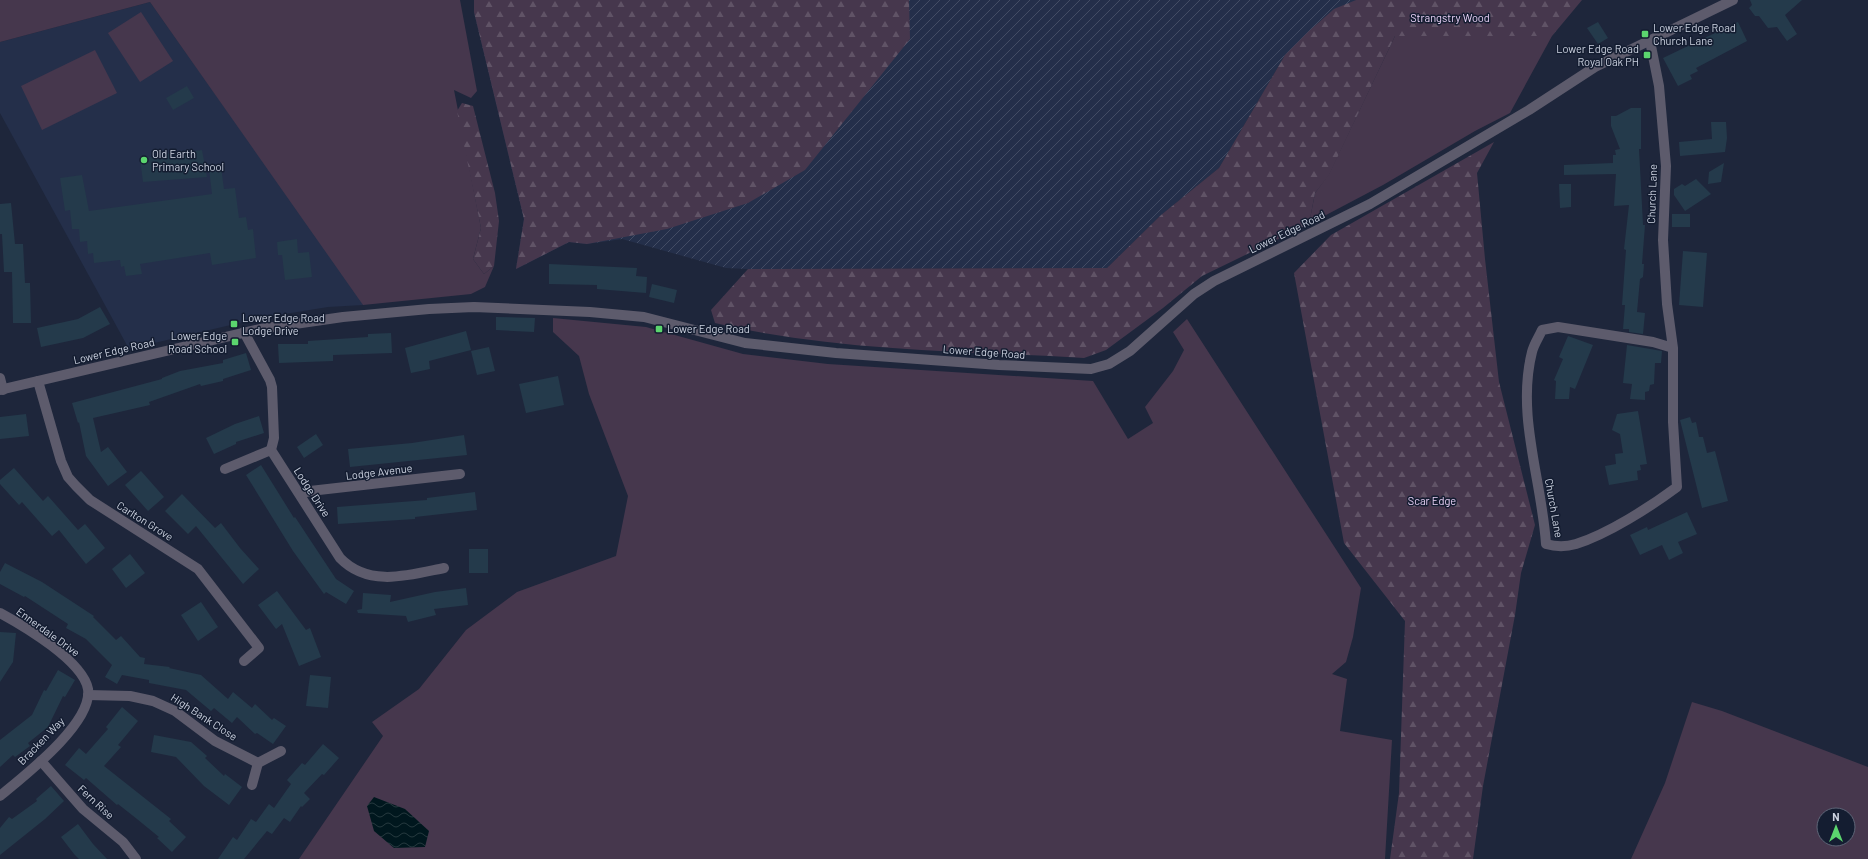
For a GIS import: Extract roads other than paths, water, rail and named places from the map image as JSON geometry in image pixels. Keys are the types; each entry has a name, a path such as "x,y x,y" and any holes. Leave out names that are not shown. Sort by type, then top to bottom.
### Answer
{"street":[{"name":"Lower Edge Road","path":"1,390 244,332 343,317 429,309 492,307 590,312 644,317 745,343 836,353 901,359 1051,368 1083,369 1101,367 1116,361 1130,351 1194,294 1214,281 1370,204 1529,110 1596,67 1733,0"},
{"name":"Church Lane","path":"1650,40 1659,86 1666,166 1663,240 1667,304 1673,348 1673,422 1677,488 1604,532 1576,544 1556,547 1546,544 1544,520 1529,433 1526,393 1532,351 1542,330 1558,326 1652,342 1673,348"},
{"path":"225,469 271,450 274,438 272,387 270,380 244,332"},
{"path":"0,378 1,390"},
{"name":"Carlton Grove","path":"38,381 61,460 72,482 90,500 198,569 258,648 244,661"},
{"name":"Lodge Drive","path":"271,450 340,558 355,570 381,578 389,578 444,568"},
{"name":"Lodge Avenue","path":"300,494 310,491 460,474"},
{"name":"Ennerdale Drive","path":"0,613 72,662 85,680 88,695"},
{"name":"Bracken Way","path":"0,796 42,761 70,731 85,707 88,695"},
{"name":"High Bank Close","path":"88,695 130,696 153,701 175,711 215,741 258,763"},
{"path":"252,785 258,763 282,751"},
{"name":"Fern Rise","path":"42,761 82,809 123,842 136,859"}],"water":[{"path":"374,797 405,809 429,831 425,847 394,848 374,831 367,806"}],"place":[{"name":"Lower Edge Road Church Lane","path":"1645,34"},
{"name":"Lower Edge Road Royal Oak PH","path":"1647,55"},
{"name":"Old Earth Primary School","path":"144,160"},
{"name":"Lower Edge Road Lodge Drive","path":"234,324"},
{"name":"Lower Edge Road","path":"659,329"},
{"name":"Lower Edge Road School","path":"235,342"}],"park label":[{"name":"Strangstry Wood","path":"1450,18"},
{"name":"Scar Edge","path":"1432,501"}]}
